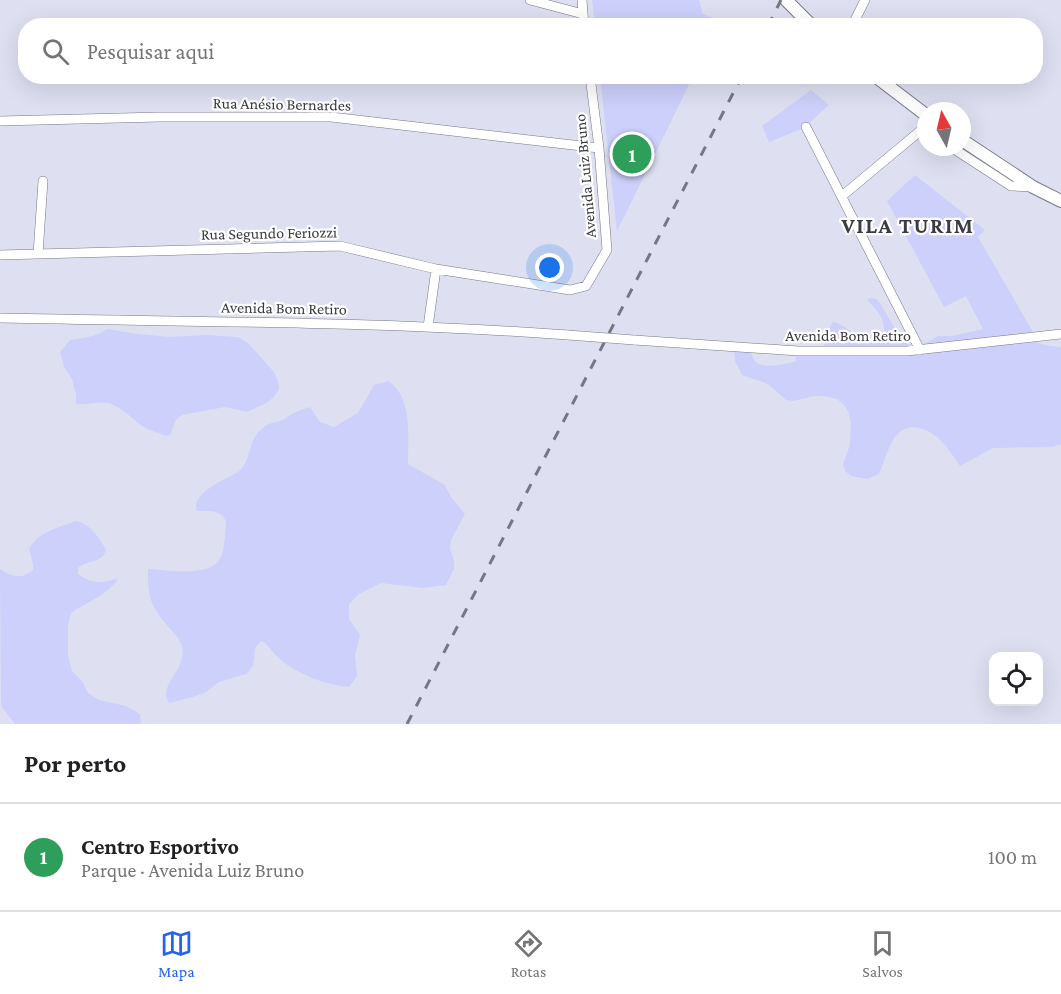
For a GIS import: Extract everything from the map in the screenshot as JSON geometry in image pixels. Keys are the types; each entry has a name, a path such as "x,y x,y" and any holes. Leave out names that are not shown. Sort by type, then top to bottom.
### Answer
{"street":[{"path":"530,0 583,14"},
{"path":"582,0 583,18"},
{"path":"786,0 804,18"},
{"path":"856,18 865,0"},
{"name":"Avenida Luiz Bruno","path":"570,290 586,286 607,250 591,84"},
{"path":"885,84 917,108"},
{"name":"Rua Anésio Bernardes","path":"0,121 160,117 331,117 598,148"},
{"path":"806,128 920,350"},
{"path":"842,196 917,135"},
{"path":"971,146 1033,187 1061,201"},
{"path":"965,156 1011,186 1033,187"},
{"path":"38,254 44,181"},
{"name":"Rua Segundo Feriozzi","path":"0,255 340,246 436,269 570,290"},
{"path":"428,327 436,269"},
{"name":"Avenida Bom Retiro","path":"0,318 274,322 480,329 798,351 907,351 1061,334"}],"shaded area":[{"path":"592,0 699,0 703,14 713,18 594,18"},
{"path":"601,84 690,84 617,231"},
{"path":"811,90 829,105 804,128 769,142 762,126"},
{"path":"915,175 985,230 978,237 1033,332 1024,333 1027,337 1046,345 1061,347 1061,444 1052,447 993,448 960,466 946,446 934,435 916,427 909,428 903,430 893,440 879,474 867,479 851,476 845,471 843,464 850,445 851,423 844,405 837,399 825,396 794,401 786,400 768,384 742,375 735,361 734,350 750,351 755,361 763,365 774,366 796,361 796,353 822,350 833,322 863,339 876,338 884,333 884,328 880,315 867,300 870,298 880,303 901,339 912,346 926,343 938,336 953,336 983,329 966,296 944,307 887,201"},
{"path":"107,329 170,337 206,335 238,337 248,343 274,372 279,389 266,403 247,412 225,407 182,415 175,421 171,434 166,436 144,427 109,403 76,404 72,379 64,367 60,352 70,340 85,338"},
{"path":"389,381 403,399 408,427 408,464 445,485 451,497 465,514 451,540 450,548 454,569 446,585 423,588 381,583 359,594 349,604 349,619 360,635 355,655 357,676 349,687 322,682 304,675 281,660 261,641 255,648 253,666 246,674 219,682 206,692 193,697 169,703 166,695 167,688 181,661 182,647 178,637 160,617 153,604 149,592 148,569 201,570 218,562 223,550 226,521 221,514 197,511 196,504 210,487 242,468 254,438 265,426 310,407 320,422 334,427 358,413 374,385"},
{"path":"76,521 90,528 106,549 102,557 78,568 78,574 97,582 118,578 103,594 71,613 68,626 68,656 72,671 82,681 88,693 99,700 126,706 140,714 141,724 15,724 1,706 0,569 16,576 29,573 33,570 29,549 33,543 50,531"}],"railway":[{"path":"772,18 781,0"},
{"path":"407,724 738,84"}],"place":[{"name":"Centro Esportivo","path":"632,154"}],"district":[{"name":"VILA TURIM","path":"908,225"}]}
